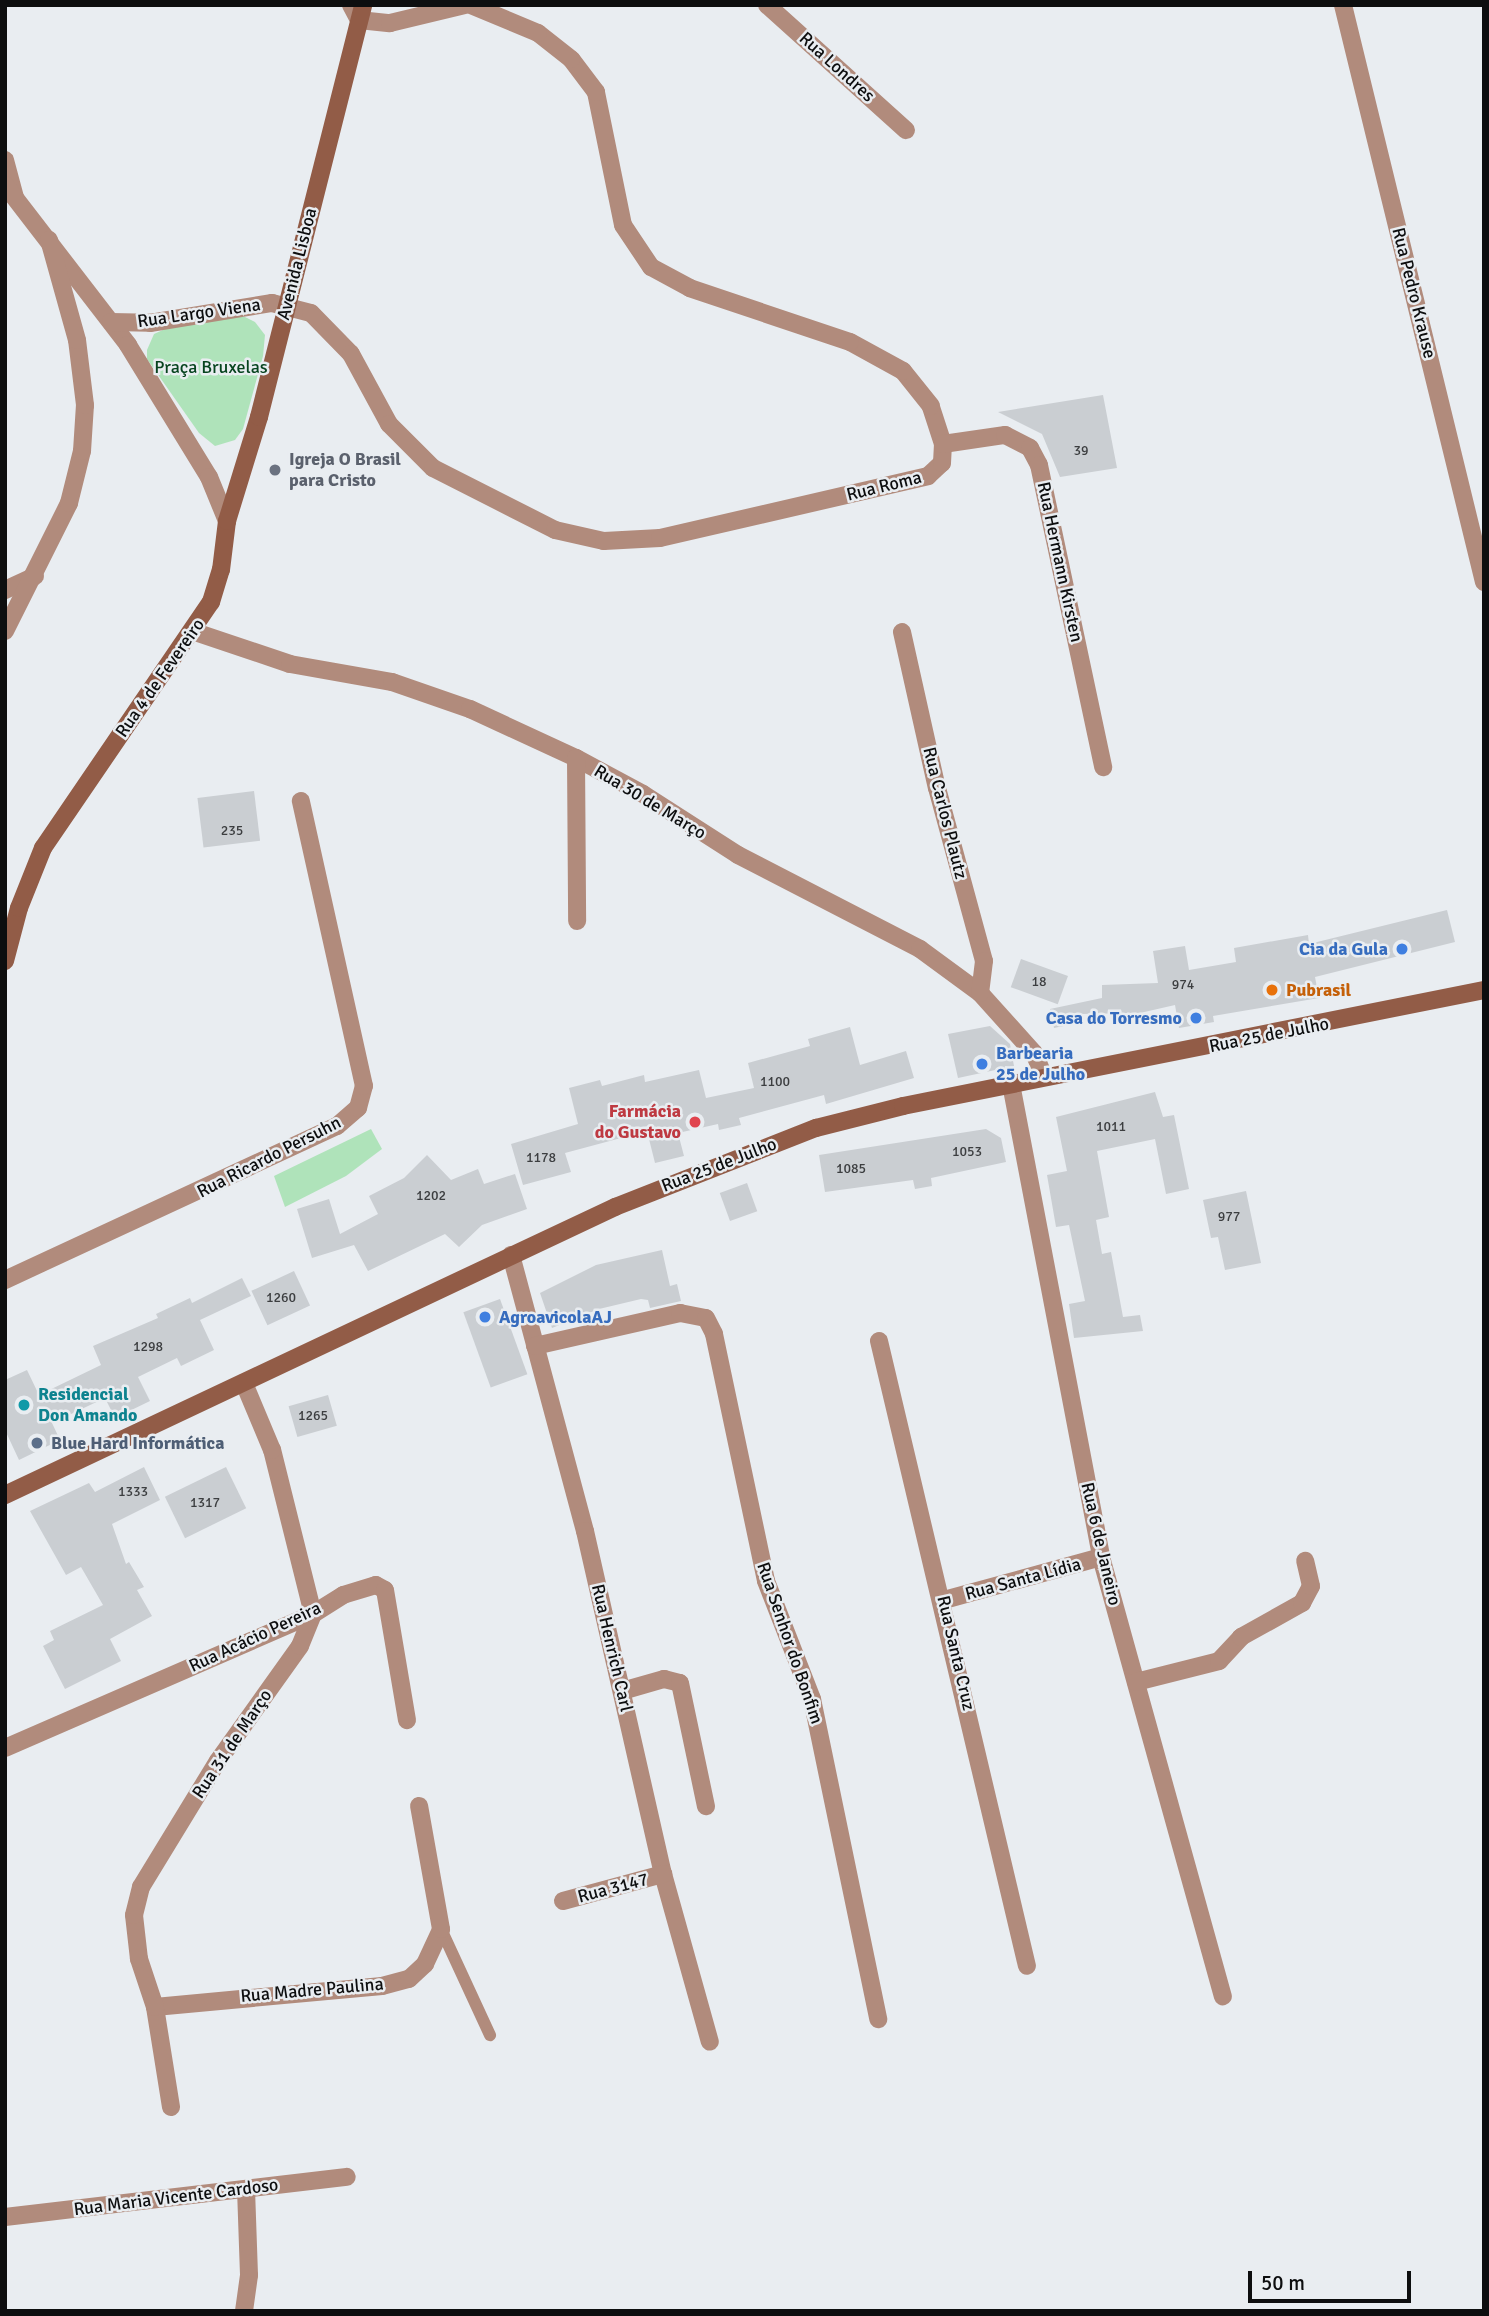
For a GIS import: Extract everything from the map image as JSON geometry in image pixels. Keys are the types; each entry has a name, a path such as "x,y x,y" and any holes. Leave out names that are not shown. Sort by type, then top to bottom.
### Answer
{"main road":[{"name":"Avenida Lisboa","path":"227,521 287,304 357,10"},
{"name":"Rua 4 de Fevereiro","path":"5,961 19,908 43,848 195,632 221,570 227,521"},
{"name":"Rua 25 de Julho","path":"5,1495 511,1255 701,1170 816,1128 1044,1077 1484,989"}],"street":[{"path":"357,10 390,23 465,5"},
{"path":"471,5 538,33 571,58 596,92 623,225 651,267 690,288 849,342 903,371 931,406 943,444"},
{"name":"Rua Londres","path":"767,5 906,130"},
{"name":"Rua Pedro Krause","path":"1343,5 1484,582"},
{"path":"5,160 10,191"},
{"name":"Rua 4 de Fevereiro","path":"10,191 111,322 209,477 227,521"},
{"path":"5,632 69,503 82,451 85,405 77,340 49,240"},
{"name":"Rua Roma","path":"287,304 327,326 351,354 388,424 433,468 555,530 604,541 660,538 928,476 942,464 943,444"},
{"name":"Rua Largo Viena","path":"111,322 150,323 235,307 287,304"},
{"name":"Rua Hermann Kirsten","path":"943,444 1004,435 1030,449 1039,465 1103,767"},
{"path":"5,590 35,576"},
{"name":"Rua 30 de Março","path":"195,632 290,664 392,682 470,709 576,758 643,793 738,855 920,948 980,993 1034,1053 1044,1077"},
{"name":"Rua Carlos Plautz","path":"902,632 937,788 984,961 980,993"},
{"path":"576,758 578,921"},
{"name":"Rua Ricardo Persuhn","path":"5,1280 337,1126 358,1108 365,1086 302,801"},
{"name":"Rua 6 de Janeiro","path":"1011,1084 1101,1558 1223,1996"},
{"name":"Rua Henrich Carl","path":"511,1255 622,1691 663,1874 710,2042"},
{"name":"Rua Senhor do Bonfim","path":"535,1346 680,1313 706,1318 714,1335 766,1581 815,1712 878,2018"},
{"name":"Rua Santa Cruz","path":"879,1340 944,1600 1027,1966"},
{"path":"244,1383 272,1450 313,1614"},
{"name":"Rua Santa Lídia","path":"944,1600 1101,1558"},
{"path":"1136,1682 1219,1661 1241,1637 1302,1603 1311,1586 1305,1561"},
{"name":"Rua Acácio Pereira","path":"5,1748 313,1614 363,1587 385,1590 407,1720"},
{"name":"Rua 31 de Março","path":"171,2107 155,2007 139,1959 134,1915 141,1887 218,1761 300,1646 313,1614"},
{"path":"622,1691 664,1679 680,1683 706,1806"},
{"path":"419,1806 441,1929"},
{"name":"Rua 3147","path":"563,1901 663,1874"},
{"name":"Rua Madre Paulina","path":"155,2007 382,1986 409,1979 425,1964 441,1929"},
{"name":"Rua Maria Vicente Cardoso","path":"5,2217 347,2177"},
{"path":"244,2311 249,2275 246,2189"}],"lane":[{"path":"441,1929 490,2035"}],"green space":[{"name":"Praça Bruxelas","path":"241,315 255,322 265,335 263,356 243,429 235,440 215,446 199,433 147,359 147,350 154,334 165,329"},
{"path":"371,1129 382,1149 346,1176 285,1207 274,1176"}],"building":[{"path":"1103,395 1117,468 1060,477 1042,434 998,412"},
{"path":"254,791 260,841 204,848 197,798"},
{"path":"1447,910 1455,942 1315,977 1319,998 1213,1016 1214,1022 1179,1028 1175,1005 1140,1013 1081,1014 1083,1022 1054,1028 1050,1009 1102,998 1102,985 1158,983 1153,951 1185,946 1189,970 1236,962 1234,948 1308,935 1309,944"},
{"path":"1021,959 1068,976 1058,1004 1011,987"},
{"path":"990,1026 1010,1044 1014,1066 958,1078 948,1034"},
{"path":"850,1027 860,1065 906,1051 914,1078 826,1104 824,1095 739,1118 741,1125 719,1130 718,1124 678,1133 684,1156 655,1163 647,1131 565,1153 571,1172 523,1185 511,1144 578,1124 569,1088 600,1080 602,1086 644,1075 645,1082 699,1070 706,1098 754,1088 748,1063 810,1046 808,1039"},
{"path":"1155,1092 1163,1117 1174,1115 1189,1189 1166,1194 1155,1139 1097,1151 1109,1217 1096,1220 1102,1254 1111,1252 1123,1317 1140,1315 1143,1331 1074,1338 1069,1304 1085,1301 1069,1225 1056,1227 1047,1175 1067,1171 1056,1117"},
{"path":"986,1129 1001,1138 1006,1162 931,1178 932,1186 915,1189 913,1180 825,1192 819,1155"},
{"path":"427,1155 451,1180 478,1169 484,1184 515,1174 527,1209 482,1225 459,1247 445,1234 368,1271 354,1245 312,1258 297,1209 329,1199 340,1234 378,1214 369,1196 404,1178"},
{"path":"747,1183 757,1211 730,1221 720,1193"},
{"path":"1246,1191 1261,1263 1225,1270 1218,1237 1211,1238 1203,1200"},
{"path":"662,1250 670,1286 677,1284 681,1301 650,1308 648,1300 641,1299 599,1309 552,1328 540,1293 596,1265"},
{"path":"294,1271 310,1305 267,1325 251,1291"},
{"path":"242,1278 251,1296 200,1320 214,1350 181,1366 177,1358 138,1377 150,1401 115,1418 105,1398 52,1423 60,1440 19,1460 5,1430 5,1380 27,1370 39,1395 101,1365 93,1346 158,1318 156,1314 190,1298 192,1303"},
{"path":"500,1299 527,1374 491,1388 463,1312"},
{"path":"328,1395 337,1426 297,1437 289,1406"},
{"path":"144,1467 160,1500 112,1524 126,1564 129,1562 144,1587 137,1590 152,1616 110,1639 121,1661 65,1689 43,1646 54,1640 50,1631 103,1605 81,1567 66,1575 30,1511 89,1483 95,1492"},
{"path":"226,1467 246,1508 185,1538 165,1497"}],"place":[{"name":"Igreja O Brasil para Cristo","path":"275,470"},
{"name":"Cia da Gula","path":"1402,949"},
{"name":"Pubrasil","path":"1272,990"},
{"name":"Casa do Torresmo","path":"1196,1018"},
{"name":"Barbearia 25 de Julho","path":"982,1064"},
{"name":"Farmácia do Gustavo","path":"695,1122"},
{"name":"AgroavicolaAJ","path":"485,1317"},
{"name":"Residencial Don Amando","path":"24,1405"},
{"name":"Blue Hard Informática","path":"37,1443"}]}
